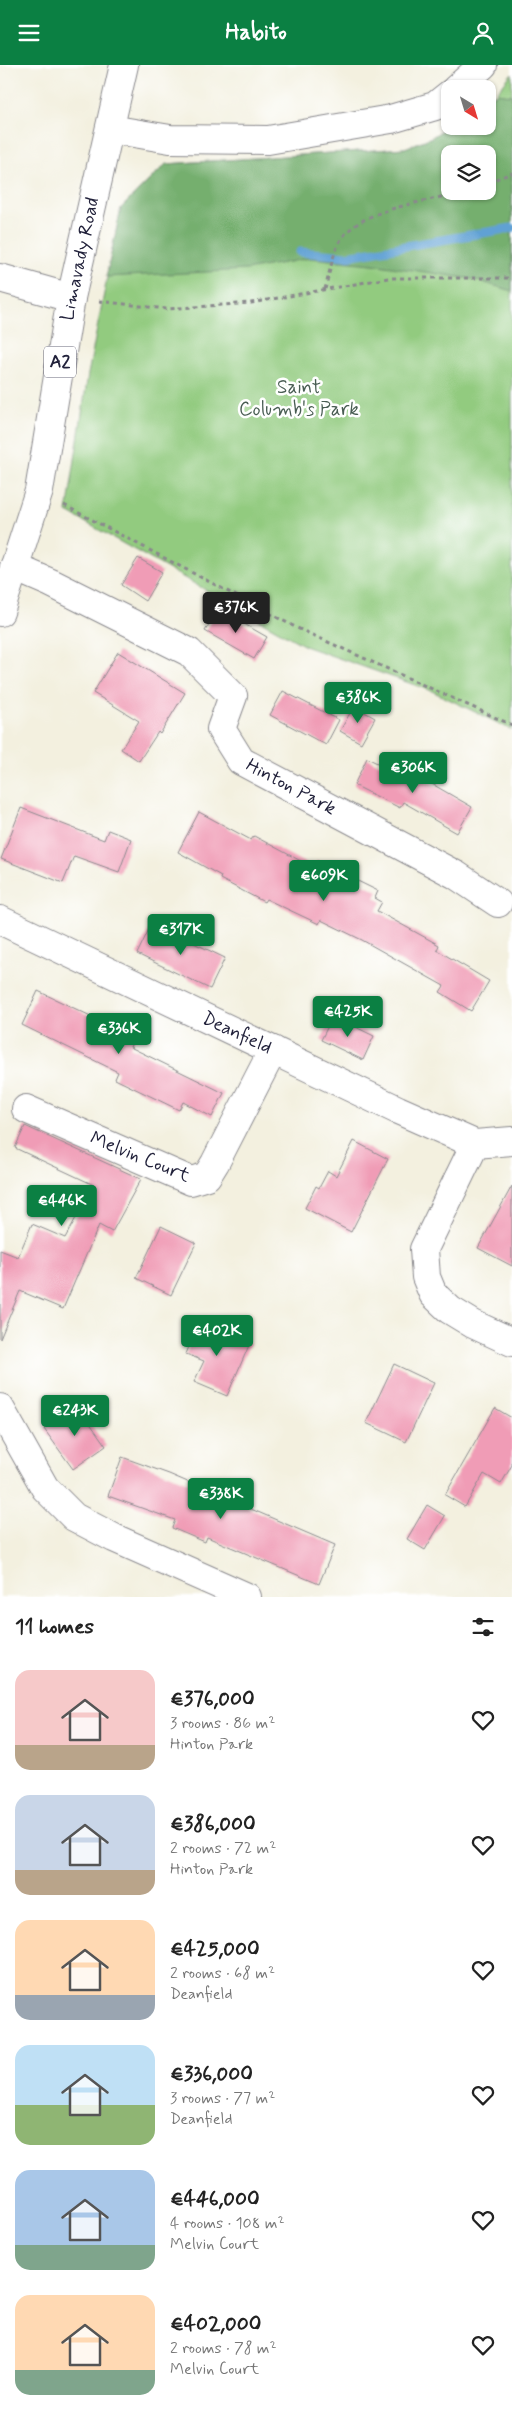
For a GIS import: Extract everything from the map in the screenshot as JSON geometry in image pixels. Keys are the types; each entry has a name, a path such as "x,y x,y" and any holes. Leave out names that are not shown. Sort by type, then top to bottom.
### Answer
{"main road":[{"name":"Limavady Road","path":"0,612 39,491 71,298 124,65"},
{"name":"Limavady Road","path":"112,119 137,65"},
{"path":"466,80 483,65"},
{"path":"112,119 170,139 268,140 391,119 435,106 441,101"},
{"path":"0,278 71,298"},
{"name":"Hinton Park","path":"14,567 51,583 189,652 233,695 221,729 241,761 456,875 498,903"},
{"name":"Deanfield","path":"0,920 398,1110 475,1144 512,1141"},
{"name":"Melvin Court","path":"26,1109 191,1181 206,1176 215,1163 274,1050"},
{"path":"475,1144 424,1249 426,1277 433,1294 450,1310 473,1324 512,1342"},
{"path":"0,1408 45,1488 74,1517 114,1538 247,1597"}],"path":[{"path":"496,179 512,173"},
{"path":"325,289 338,244 352,225 395,208 441,199"},
{"path":"71,298 166,309 251,303 388,277 512,278"},
{"path":"39,491 297,628 512,725"}],"green space":[{"name":"Saint Columb's Park","path":"512,73 512,730 432,691 307,647 67,512 88,374 121,208 166,164 405,148 432,137 441,131 441,135 496,135 496,93"},
{"path":"496,93 512,95 512,291 472,279 372,264 310,258 246,270 106,277 121,208 166,164 405,148 432,137 441,131 441,135 496,135"}],"building":[{"path":"138,558 162,572 145,601 121,585"},
{"path":"218,609 267,637 254,659 205,631"},
{"path":"118,652 185,693 160,734 158,732 139,761 121,749 139,721 93,693"},
{"path":"283,691 339,720 326,745 270,715"},
{"path":"354,706 375,718 361,743 340,731"},
{"path":"367,758 410,779 413,773 472,807 457,833 403,802 400,808 354,785"},
{"path":"21,808 104,840 108,830 131,839 119,872 74,856 63,883 1,859"},
{"path":"199,812 251,840 254,836 314,868 317,861 378,891 375,898 382,902 377,911 439,945 437,950 489,981 471,1011 440,992 444,986 362,940 321,920 319,924 266,899 264,902 220,879 221,876 178,852"},
{"path":"152,923 225,958 210,989 137,954"},
{"path":"38,991 135,1037 130,1047 224,1093 212,1117 183,1102 179,1110 115,1079 118,1072 22,1025"},
{"path":"333,1016 374,1036 363,1060 321,1040"},
{"path":"25,1126 141,1179 112,1232 99,1225 63,1309 20,1291 0,1339 0,1250 18,1257 32,1224 65,1238 94,1185 15,1148"},
{"path":"354,1141 388,1159 351,1232 305,1208 316,1186 319,1188 328,1171 336,1176"},
{"path":"512,1186 512,1266 478,1248"},
{"path":"161,1226 196,1243 171,1295 136,1278"},
{"path":"199,1322 250,1343 227,1396 194,1382 204,1361 186,1354"},
{"path":"394,1364 434,1383 406,1442 366,1423"},
{"path":"77,1405 106,1446 73,1469 44,1429"},
{"path":"495,1408 512,1418 512,1465 501,1484 484,1474 465,1507 445,1495"},
{"path":"122,1457 169,1474 335,1545 319,1584 207,1537 205,1542 172,1528 175,1520 108,1496"},
{"path":"427,1505 445,1516 425,1550 407,1539"}],"waterway":[{"path":"300,252 347,256 512,228"}]}
